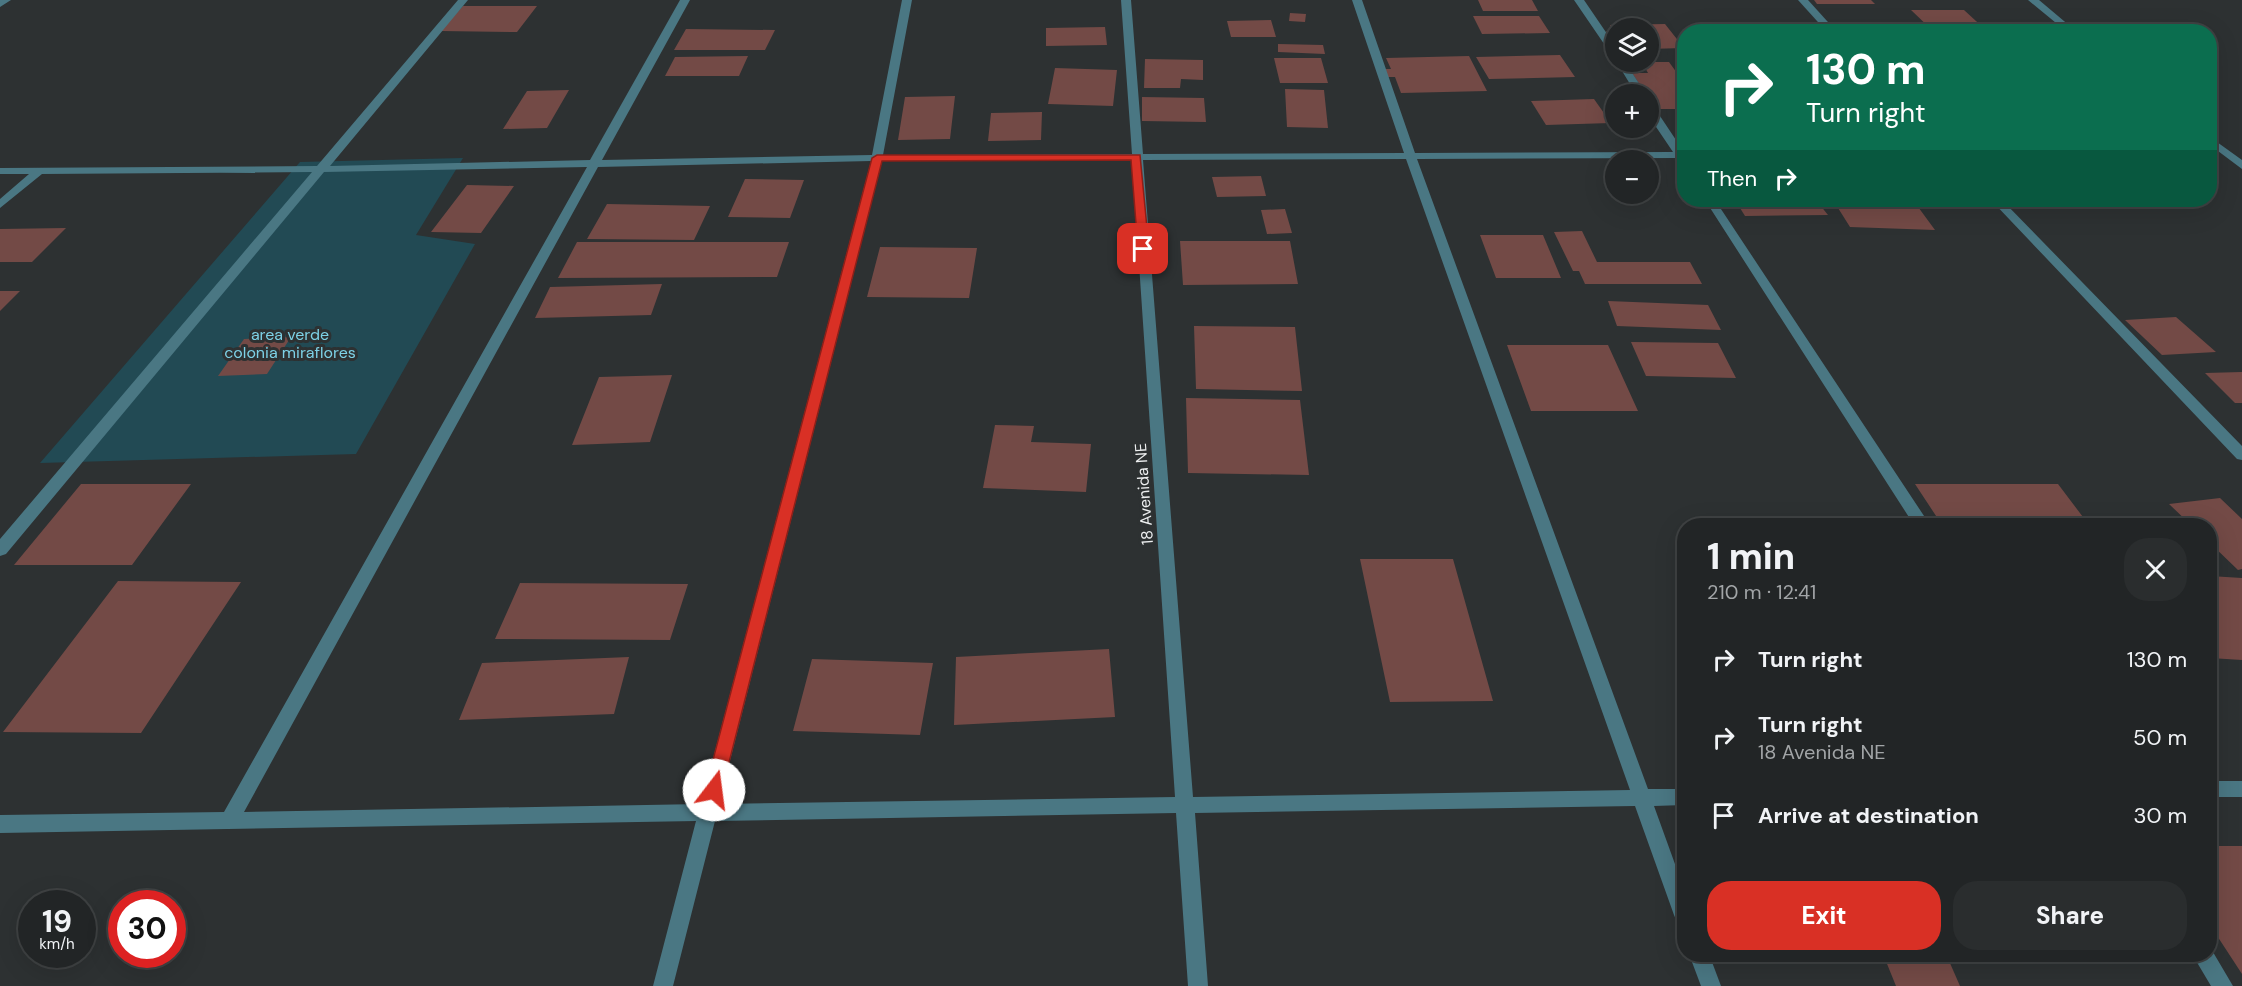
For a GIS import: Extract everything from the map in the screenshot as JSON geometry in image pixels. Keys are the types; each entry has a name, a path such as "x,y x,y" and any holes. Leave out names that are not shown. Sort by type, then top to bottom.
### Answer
{"street":[{"path":"0,4 6,0"},
{"path":"0,550 463,0"},
{"path":"229,820 685,0"},
{"path":"663,986 877,158 907,0"},
{"name":"18 Avenida NE","path":"1126,0 1198,986"},
{"path":"1357,0 1410,155 1677,896"},
{"path":"1580,0 1605,38"},
{"path":"1803,0 1826,24"},
{"path":"2033,0 2063,24"},
{"path":"1659,122 1677,148"},
{"path":"2217,145 2242,166"},
{"path":"2217,150 2242,150"},
{"path":"0,171 321,169 877,158 1410,155 1677,157"},
{"path":"0,205 38,172"},
{"path":"1715,207 1917,518"},
{"path":"2003,207 2242,455"},
{"path":"2217,789 2242,789"},
{"path":"0,824 1677,797"},
{"path":"1702,962 1711,986"},
{"path":"2207,962 2223,986"}],"green space":[{"name":"area verde colonia miraflores","path":"463,158 416,235 475,244 356,454 40,463 300,162"}],"building":[{"path":"1478,0 1532,0 1538,11 1483,11"},
{"path":"1814,0 1871,0 1875,4 1817,4"},
{"path":"463,6 537,6 517,32 440,31"},
{"path":"1911,10 1964,10 1979,24 1926,24"},
{"path":"1290,13 1306,14 1305,22 1289,21"},
{"path":"1473,16 1539,16 1550,33 1482,34"},
{"path":"1271,20 1276,37 1231,37 1227,21"},
{"path":"1834,23 1912,24 1835,24"},
{"path":"1659,24 1665,24 1677,39 1677,48 1659,49"},
{"path":"1105,27 1107,45 1046,46 1046,28"},
{"path":"686,29 775,30 765,50 674,50"},
{"path":"1278,44 1323,45 1325,54 1278,52"},
{"path":"1560,55 1575,77 1489,79 1476,57"},
{"path":"748,56 739,76 665,76 675,57"},
{"path":"1469,56 1487,91 1401,93 1395,77 1387,77 1383,69 1391,69 1386,58"},
{"path":"1274,58 1321,58 1328,83 1280,83"},
{"path":"1145,59 1203,60 1203,80 1181,79 1180,88 1144,88"},
{"path":"1659,62 1669,62 1677,73 1677,109 1659,109 1659,84 1639,84 1632,73 1659,72"},
{"path":"1055,68 1117,70 1113,106 1048,104"},
{"path":"1285,89 1324,90 1328,128 1287,127"},
{"path":"569,90 547,128 503,129 527,91"},
{"path":"955,96 950,139 898,140 905,97"},
{"path":"1142,97 1204,98 1206,122 1142,121"},
{"path":"1594,99 1605,115 1605,123 1546,125 1531,101"},
{"path":"1042,112 1041,140 988,141 991,113"},
{"path":"1261,176 1266,196 1217,197 1212,177"},
{"path":"745,179 804,180 790,218 728,217"},
{"path":"467,185 514,186 481,233 431,232"},
{"path":"607,204 710,206 694,240 587,239"},
{"path":"1739,207 1822,207 1828,215 1745,216"},
{"path":"1837,207 1918,207 1935,230 1850,227"},
{"path":"1285,209 1292,233 1267,234 1261,210"},
{"path":"66,228 32,262 0,262 0,229"},
{"path":"1582,231 1597,262 1690,262 1702,284 1585,284 1579,271 1573,271 1554,232"},
{"path":"1480,235 1543,235 1561,278 1496,278"},
{"path":"1180,241 1290,241 1298,284 1183,285"},
{"path":"577,242 789,242 777,277 558,278"},
{"path":"880,247 977,248 969,298 867,297"},
{"path":"662,284 651,315 535,318 550,287"},
{"path":"0,291 20,291 0,311"},
{"path":"1608,301 1708,305 1721,330 1617,326"},
{"path":"2176,317 2216,352 2162,355 2125,320"},
{"path":"1194,326 1295,327 1302,391 1196,389"},
{"path":"291,337 267,374 218,376 244,339"},
{"path":"1631,342 1718,343 1736,378 1646,376"},
{"path":"1507,345 1608,345 1638,411 1531,411"},
{"path":"2242,372 2242,403 2235,403 2205,373"},
{"path":"672,375 650,442 572,445 599,377"},
{"path":"1186,398 1300,400 1309,475 1188,473"},
{"path":"995,425 1034,426 1031,442 1091,444 1086,492 983,488"},
{"path":"81,484 191,484 132,565 14,565"},
{"path":"1915,484 2058,484 2084,518 1937,518"},
{"path":"2220,498 2242,519 2242,569 2238,570 2217,550 2217,518 2184,518 2169,504"},
{"path":"1360,559 1453,559 1493,701 1390,702"},
{"path":"2217,576 2242,578 2242,660 2217,658"},
{"path":"118,581 241,582 141,733 3,732"},
{"path":"520,583 688,584 670,640 495,639"},
{"path":"1109,649 1115,717 954,725 956,657"},
{"path":"629,657 614,714 459,720 482,663"},
{"path":"812,659 933,663 920,735 793,731"},
{"path":"2217,846 2242,846 2242,974 2217,936"},
{"path":"1886,962 1950,962 1960,986 1896,986"}],"route":[{"path":"714,790 877,158 1136,157 1143,249"}]}
